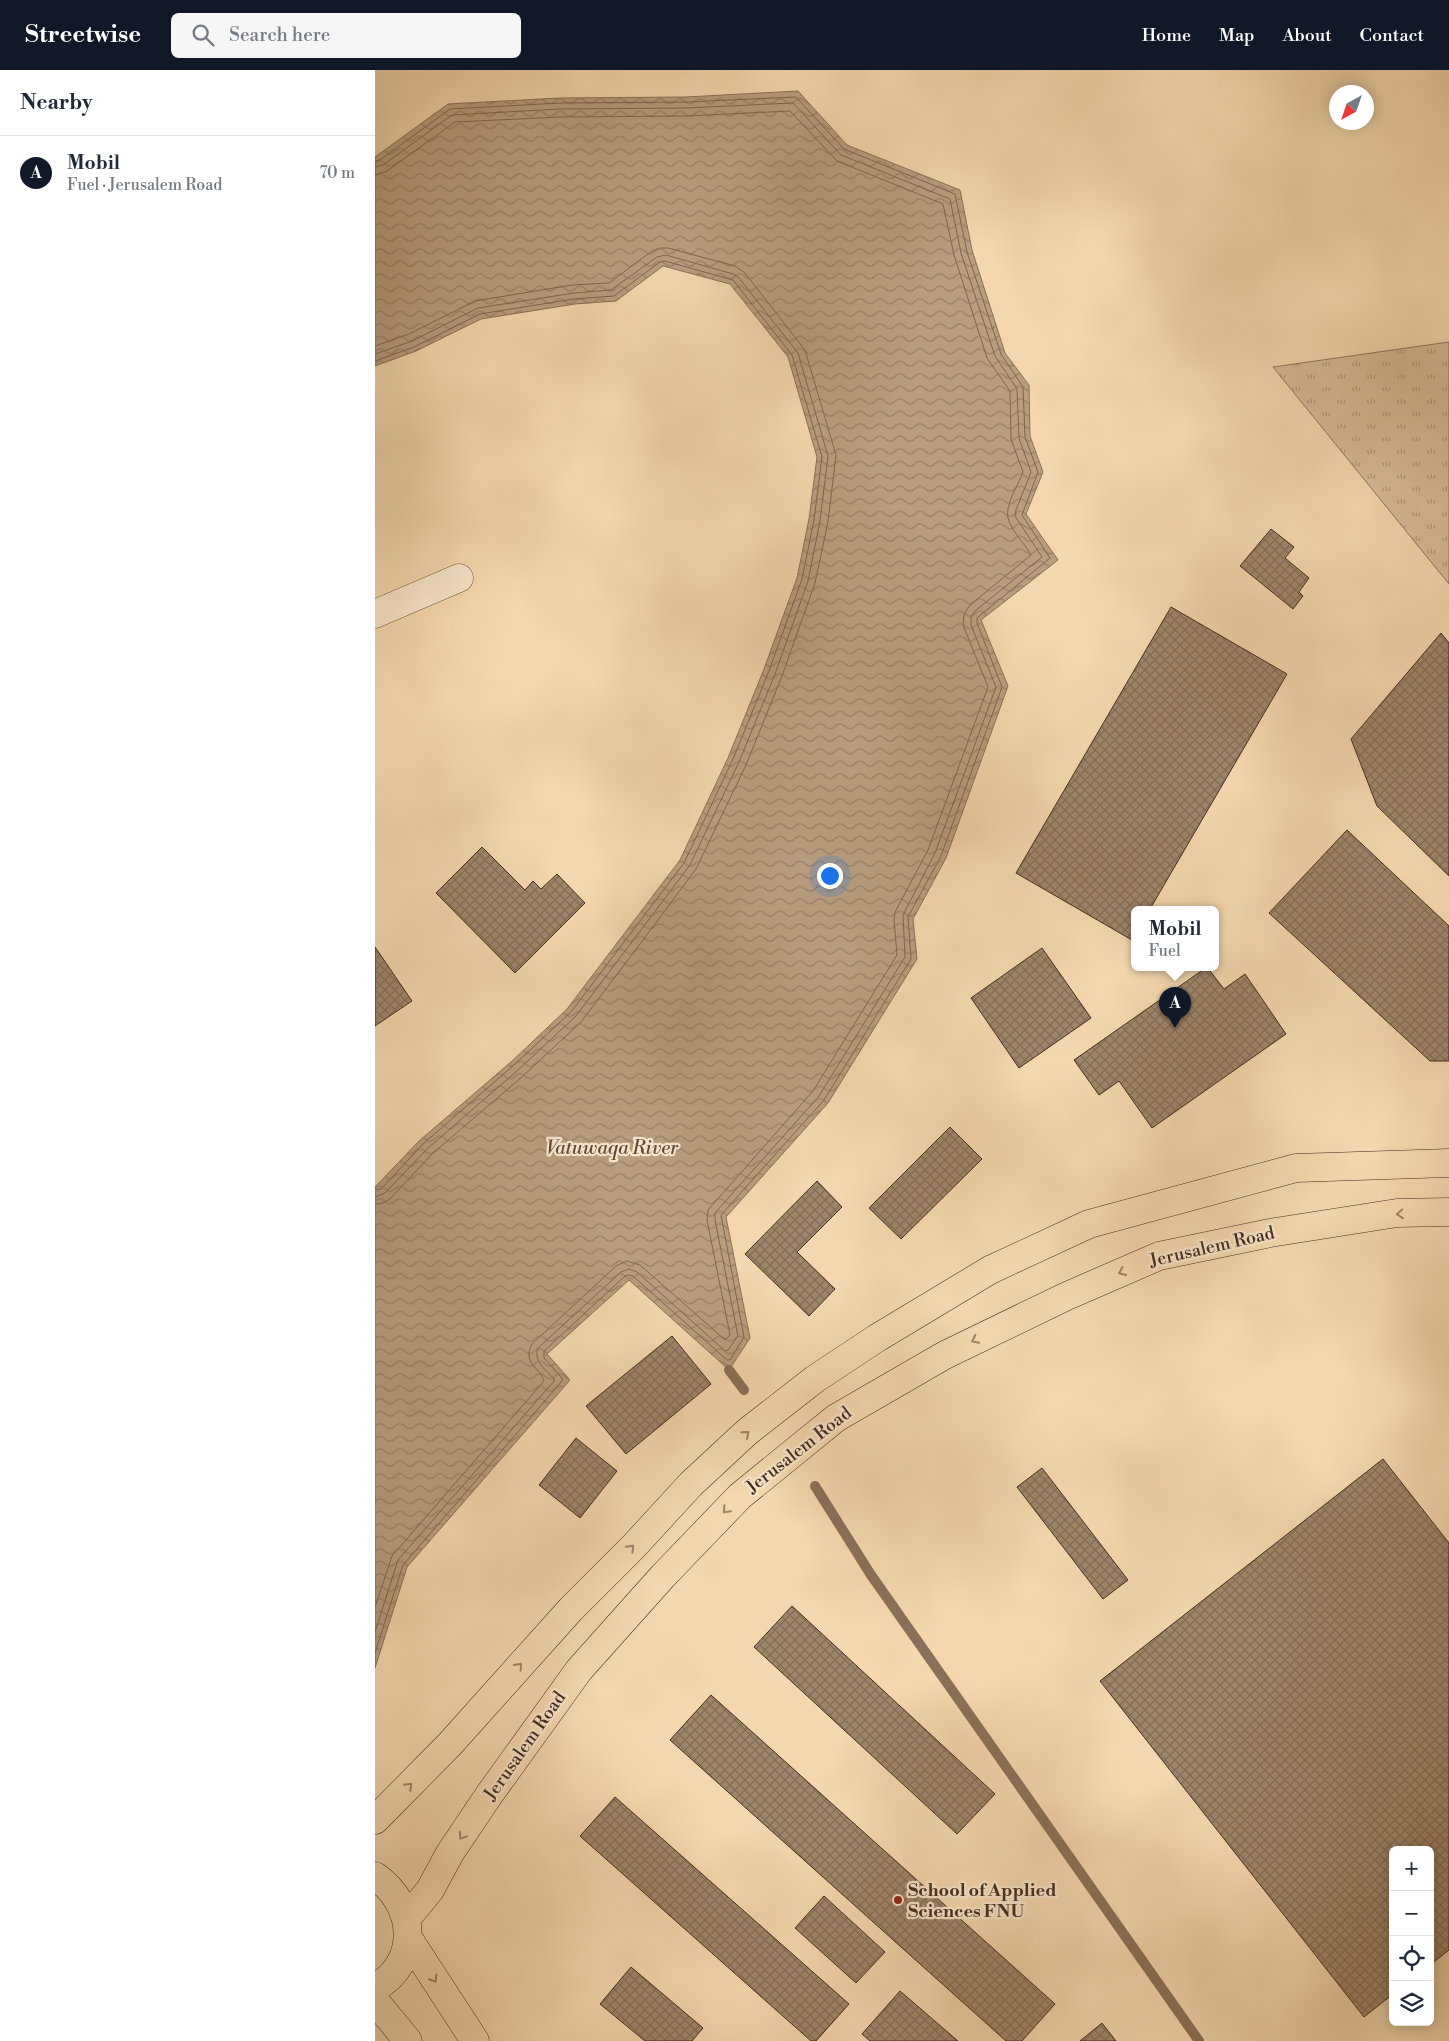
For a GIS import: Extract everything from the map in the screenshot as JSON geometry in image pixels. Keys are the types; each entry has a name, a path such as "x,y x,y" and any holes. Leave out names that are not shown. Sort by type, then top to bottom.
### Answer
{"main road":[{"path":"375,1820 450,1744 571,1609 634,1546 691,1484 747,1432 807,1384 877,1338 990,1270 1089,1224 1296,1168 1449,1162"},
{"name":"Jerusalem Road","path":"407,1928 450,1853 579,1670 663,1576 740,1496 836,1418 945,1355 1067,1296 1159,1256 1270,1234 1397,1213 1449,1212"},
{"path":"375,1876 386,1884 399,1900 407,1928 475,2041"},
{"path":"375,1988 395,1971 403,1955 407,1928"},
{"path":"375,2001 408,2041"}],"lane":[{"path":"375,614 459,578"}],"green space":[{"path":"1449,342 1449,584 1273,367"}],"water":[{"name":"Vatuwaqa River","path":"798,91 847,145 960,190 972,250 1005,353 1029,385 1030,436 1043,472 1026,514 1058,560 981,620 1008,686 946,858 913,919 917,959 828,1103 726,1217 750,1338 729,1370 629,1280 547,1354 570,1380 407,1567 375,1668 375,1187 419,1141 511,1062 567,1009 680,860 728,758 764,669 797,578 809,519 817,457 788,357 730,284 663,266 616,301 575,304 481,319 416,351 375,366 375,157 448,104 560,98 686,97"}],"building":[{"path":"1271,529 1294,547 1285,558 1309,578 1299,592 1303,596 1293,609 1240,566"},
{"path":"1171,607 1287,674 1152,906 1131,906 1131,939 1016,873"},
{"path":"1441,633 1449,643 1449,876 1377,806 1351,739"},
{"path":"1347,830 1449,926 1449,1061 1430,1061 1269,913"},
{"path":"482,847 525,890 533,881 541,889 557,874 585,903 515,973 436,893"},
{"path":"375,947 412,1001 375,1026"},
{"path":"1042,948 1091,1018 1019,1068 971,998"},
{"path":"1201,971 1210,971 1224,989 1245,974 1286,1034 1152,1128 1119,1081 1099,1095 1074,1060"},
{"path":"950,1127 982,1159 901,1239 869,1208"},
{"path":"817,1181 842,1207 797,1252 835,1289 809,1316 745,1254"},
{"path":"672,1336 711,1384 626,1454 586,1406"},
{"path":"576,1438 617,1471 580,1518 539,1485"},
{"path":"1383,1459 1449,1543 1449,1950 1434,1962 1434,1846 1389,1846 1389,1997 1364,2017 1100,1681"},
{"path":"1042,1468 1128,1580 1103,1599 1017,1487"},
{"path":"792,1606 995,1794 957,1834 754,1647"},
{"path":"711,1695 1055,2004 1022,2041 1006,2041 670,1740"},
{"path":"615,1797 849,2004 816,2041 811,2041 580,1836"},
{"path":"824,1896 885,1952 856,1983 795,1928"},
{"path":"631,1967 703,2028 692,2041 645,2041 600,2004"},
{"path":"900,1991 958,2041 870,2041 862,2034"},
{"path":"1102,2023 1116,2041 1080,2041"}],"waterway":[{"path":"729,1370 744,1390"},
{"path":"815,1486 871,1575 1199,2041"}],"place":[{"name":"Mobil","path":"1175,1028"},
{"name":"School of Applied Sciences FNU","path":"898,1900"}]}
